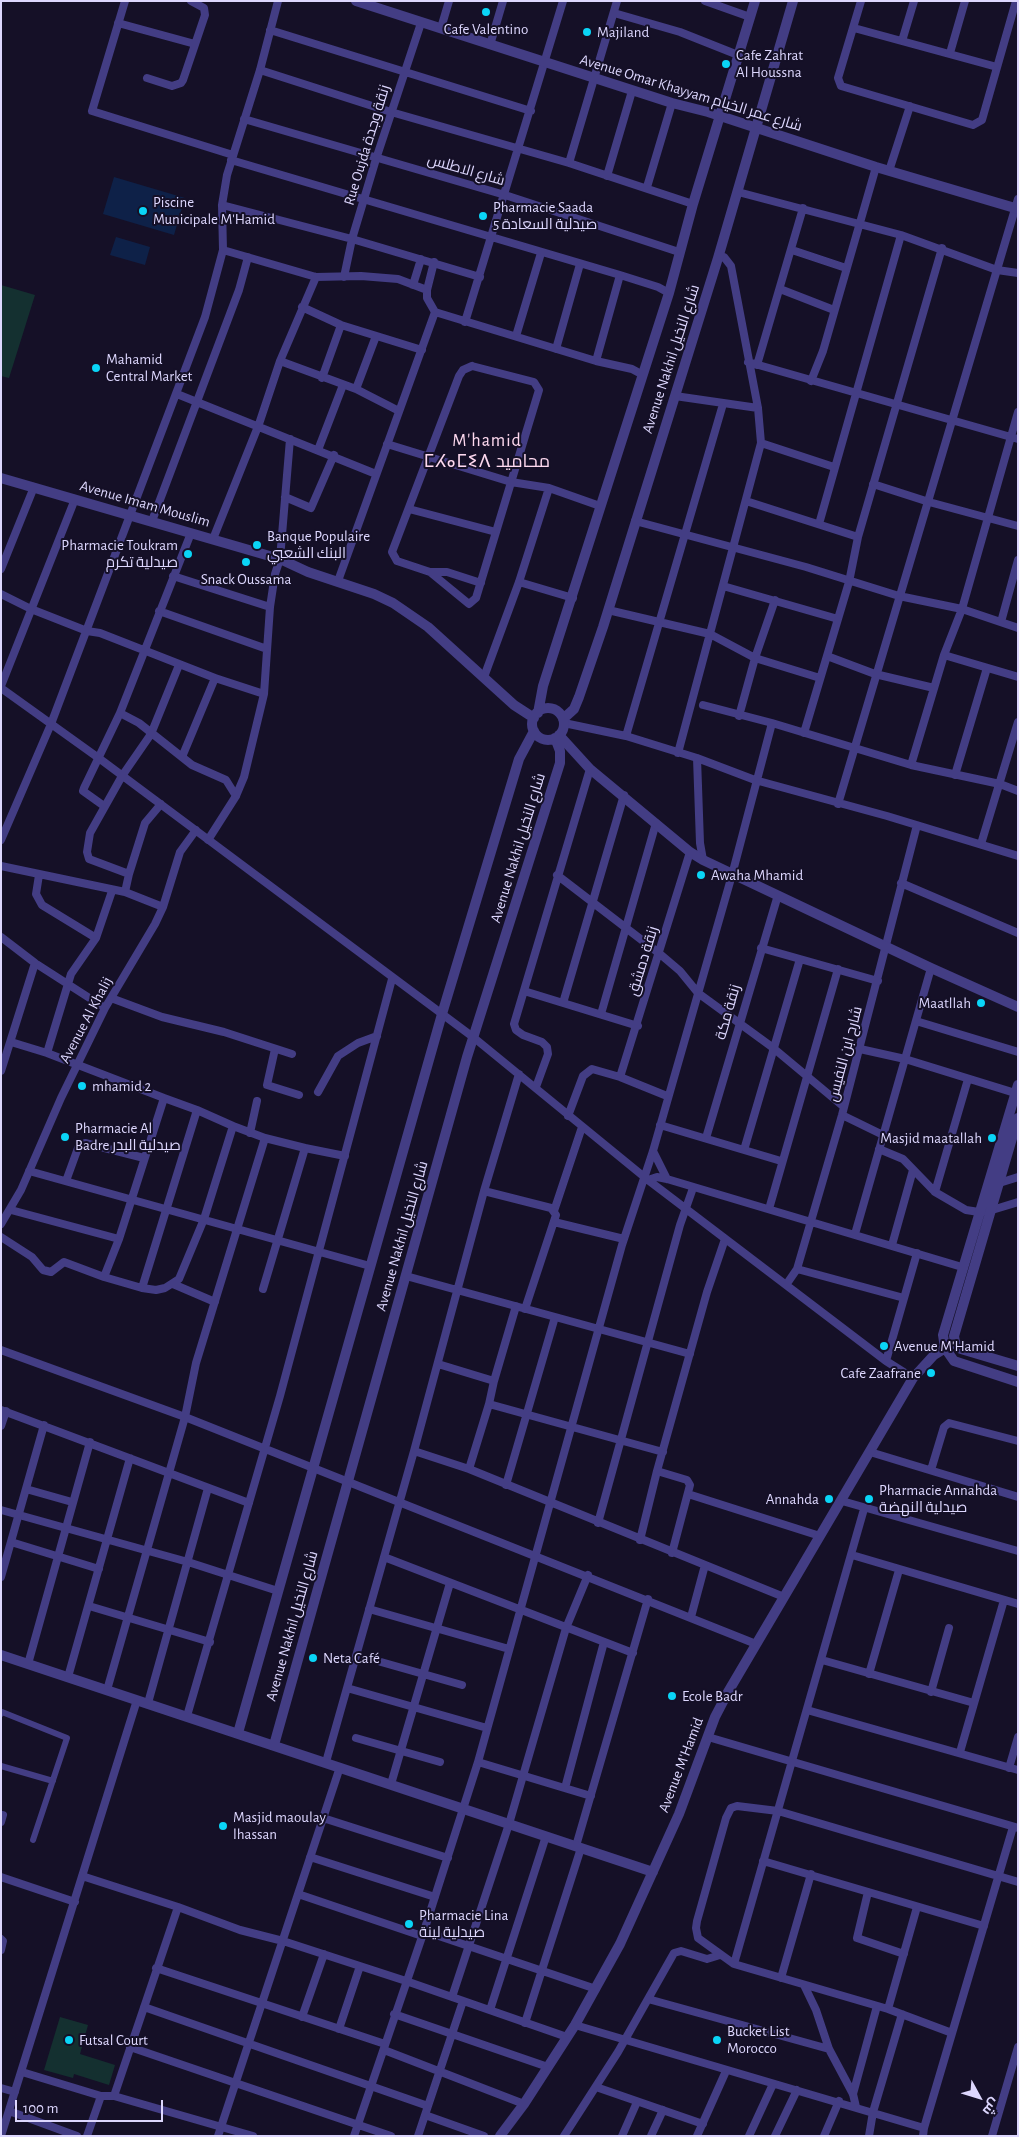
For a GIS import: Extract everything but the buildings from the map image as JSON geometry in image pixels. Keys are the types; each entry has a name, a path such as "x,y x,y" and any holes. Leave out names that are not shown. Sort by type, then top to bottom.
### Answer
{"street":[{"path":"125,1 92,110 232,158 364,200 620,275 658,287 669,293"},
{"path":"147,78 172,86 181,83 205,11 201,5 191,1"},
{"path":"1,840 5,822 51,724 208,310 223,250 222,205 232,158 260,70 278,1"},
{"name":"Avenue Omar Khayyam شارع عمر الخيام","path":"356,1 632,91 758,128 876,167 1017,205"},
{"path":"440,28 449,1"},
{"path":"490,45 503,1"},
{"path":"465,322 493,238 563,1"},
{"path":"569,163 593,78 618,1"},
{"path":"705,1 750,17"},
{"name":"Avenue Nakhil شارع النخيل","path":"536,715 543,686 573,598 600,506 669,293 693,204 755,1"},
{"name":"Avenue Nakhil شارع النخيل","path":"564,721 574,709 579,697 608,610 758,128 793,1"},
{"path":"862,1 838,78 841,86 973,126 979,124 1017,1"},
{"path":"902,41 914,1"},
{"path":"950,53 964,1"},
{"path":"614,13 680,32 738,55"},
{"path":"118,23 195,44"},
{"name":"Rue Oujda زنقة وجدة","path":"344,277 352,239 376,159 421,23"},
{"path":"854,28 997,67"},
{"path":"270,30 531,111"},
{"path":"260,70 392,112 569,163 693,204"},
{"path":"607,176 632,91"},
{"path":"647,188 672,103"},
{"path":"890,171 910,106"},
{"name":"شارع الاطلس","path":"244,119 376,159 505,195 680,252"},
{"path":"811,381 823,351 876,167"},
{"path":"738,192 901,235 942,248 997,270 1018,273"},
{"path":"222,205 352,239 480,277"},
{"path":"838,804 875,674 1017,205"},
{"path":"757,365 803,208"},
{"path":"818,524 901,235"},
{"path":"804,733 849,582 858,537 942,248"},
{"path":"223,250 316,277 361,276 392,279 427,290"},
{"path":"792,250 846,268"},
{"path":"516,336 541,253"},
{"path":"152,521 239,290 248,257"},
{"path":"678,753 760,443 758,408 731,266 724,257 718,258"},
{"path":"413,285 421,259"},
{"path":"434,262 427,290 427,298 435,312 596,361 632,369 643,375"},
{"path":"556,349 580,264"},
{"path":"596,361 620,275"},
{"path":"213,539 280,362 316,277"},
{"path":"780,289 834,310"},
{"path":"302,307 341,325 422,350"},
{"path":"338,581 435,312"},
{"path":"322,378 341,325"},
{"path":"356,389 376,336"},
{"path":"280,362 356,389 399,411"},
{"path":"748,362 855,394 897,403 1014,438"},
{"path":"430,572 469,604 476,598 481,583 511,482 538,395 537,385 534,382 472,366 463,370 428,457 392,556 398,561 430,572 447,572 481,583"},
{"path":"318,450 343,385"},
{"path":"177,394 258,424 376,474"},
{"path":"675,396 758,408"},
{"path":"626,736 687,534 723,404"},
{"path":"911,766 944,655 962,609 988,518 1014,438 1018,412"},
{"path":"208,840 236,796 244,777 264,694 270,607 275,574 280,559 290,439"},
{"path":"760,443 834,468"},
{"path":"387,444 511,482 549,488 600,506"},
{"path":"285,497 311,508 334,455"},
{"name":"Avenue Imam Mouslim","path":"1,478 280,559 308,572 374,594 413,616 447,642 514,705 536,715"},
{"path":"873,484 928,502 1018,526"},
{"path":"1,569 34,487"},
{"path":"484,677 520,582 549,488"},
{"path":"75,499 1,687 196,830 392,979 473,1037 646,1178 886,1361 913,1378"},
{"path":"746,501 858,537"},
{"path":"409,509 496,532"},
{"path":"635,521 806,567 849,582 899,596 962,609 1018,628"},
{"path":"104,806 83,791 100,759 120,713 191,533"},
{"path":"1001,622 1014,583 1018,560"},
{"path":"173,576 270,607"},
{"path":"520,582 573,598"},
{"path":"722,586 838,619"},
{"path":"1,594 31,609 100,633 179,665 264,694"},
{"path":"739,716 755,658 775,600"},
{"path":"608,610 710,634 755,658 820,678"},
{"path":"159,611 267,649"},
{"path":"944,655 1018,677"},
{"path":"827,656 875,674 934,688"},
{"path":"129,874 89,859 87,852 90,834 122,776 152,734 179,665"},
{"path":"955,775 988,668"},
{"path":"182,757 215,678"},
{"path":"703,706 772,723 911,766 1000,784 1018,791"},
{"path":"1018,856 755,780 697,758 626,736 564,721 554,710 544,709 536,715 534,731 543,739 557,737 590,769 690,852 703,860 1018,1007"},
{"path":"120,713 139,722 192,765 226,780 236,796"},
{"path":"557,737 564,721"},
{"path":"981,844 1018,722"},
{"path":"354,2136 394,2014 423,1934 478,1762 624,1239 646,1178 667,1096 732,874 755,780 772,723"},
{"name":"Avenue Nakhil شارع النخيل","path":"238,1733 442,1014 519,759 534,731"},
{"name":"Avenue Nakhil شارع النخيل","path":"274,1745 473,1037 560,758 557,737"},
{"path":"560,758 566,751 572,750"},
{"path":"697,758 700,843 703,860"},
{"path":"536,1088 548,1054 547,1047 516,1030 514,1024 590,769"},
{"path":"563,1003 624,796"},
{"path":"125,892 145,823 161,804"},
{"path":"601,1014 656,823"},
{"name":"شارح ابن النفيس","path":"786,1285 797,1269 812,1221 860,1049 917,826"},
{"name":"Avenue Al Khalij","path":"1,1224 11,1210 105,1008 163,907 180,852 196,830"},
{"name":"زنقة دمشق","path":"620,1077 638,1026 690,852"},
{"path":"1,866 112,891 125,892 163,907"},
{"path":"38,875 36,894 42,905 96,938"},
{"path":"557,875 660,954 680,971 698,993 772,1047 806,1075 843,1111 883,1135"},
{"path":"901,883 1018,933"},
{"path":"47,1053 71,974 96,938 112,891"},
{"name":"زنقة مكة","path":"706,1138 738,1024 778,895"},
{"path":"1,948 3,938 35,963 105,1008"},
{"path":"761,948 878,980"},
{"path":"744,1150 772,1047 800,960"},
{"path":"1,1071 35,963"},
{"path":"855,1234 931,968"},
{"path":"769,1209 781,1161 838,969"},
{"path":"188,1716 265,1449 392,979"},
{"path":"524,991 638,1026"},
{"path":"111,998 162,1017 224,1032 292,1054"},
{"path":"916,1021 1018,1052"},
{"path":"318,1092 338,1056 358,1043 377,1036"},
{"path":"11,1042 47,1053 197,1110 250,1133 305,1148 345,1156"},
{"path":"275,1049 267,1085 299,1095"},
{"path":"860,1049 905,1059 968,1079 1017,1090 943,1335 945,1348 958,1364 1018,1382"},
{"path":"568,1116 578,1086 587,1071 599,1071 620,1077 667,1096"},
{"path":"326,1762 400,1502 484,1191 519,1074"},
{"path":"935,1192 968,1079"},
{"path":"104,1277 119,1239 164,1098"},
{"path":"250,1133 257,1101"},
{"path":"142,1288 197,1110"},
{"path":"1018,1118 992,1210 955,1327 955,1342 966,1352 1018,1366"},
{"path":"660,1125 781,1161"},
{"path":"1,1237 32,1257 43,1270 51,1272 64,1262 104,1277 142,1288 156,1290 173,1284 179,1279 184,1269 204,1219 233,1126"},
{"path":"525,1309 554,1222 554,1211 582,1127"},
{"path":"107,1690 185,1418 196,1364 265,1138"},
{"path":"66,1181 78,1148 85,1143 144,1158"},
{"path":"263,1289 305,1148"},
{"path":"879,1149 897,1154 935,1192 966,1210 979,1212 1018,1202"},
{"path":"652,1151 667,1179"},
{"path":"892,1245 913,1170"},
{"path":"29,1172 319,1250 370,1266"},
{"path":"646,1178 657,1177 667,1179 962,1267"},
{"path":"987,1186 1018,1178"},
{"path":"598,1523 693,1188"},
{"path":"484,1191 551,1208 554,1211"},
{"path":"11,1210 119,1239"},
{"path":"554,1222 624,1239"},
{"path":"640,1540 690,1354 725,1239"},
{"path":"886,1361 917,1253"},
{"path":"797,1269 904,1298"},
{"path":"406,1276 690,1354"},
{"path":"173,1284 215,1302"},
{"path":"469,1470 516,1306"},
{"path":"506,1485 555,1317"},
{"name":"Avenue M'Hamid","path":"500,2136 524,2104 575,2025 620,1944 690,1786 724,1700 756,1644 913,1378 925,1363 955,1342"},
{"path":"1,1350 265,1449 588,1575 756,1644"},
{"path":"438,1364 494,1381"},
{"path":"489,1404 663,1452"},
{"path":"1,1426 3,1410 249,1503"},
{"path":"931,1470 944,1427 949,1423 1018,1441"},
{"path":"1,1577 44,1425"},
{"path":"28,1664 64,1528 90,1442"},
{"path":"414,1451 469,1470 784,1597"},
{"path":"870,1452 1018,1497"},
{"path":"68,1677 130,1458"},
{"path":"657,1471 687,1480 690,1485 672,1553"},
{"path":"148,1703 170,1630 208,1488"},
{"path":"26,1489 72,1502"},
{"path":"688,1494 820,1536"},
{"path":"842,1501 864,1509 1018,1551"},
{"path":"734,1964 864,1509"},
{"path":"1,1510 147,1550 278,1591"},
{"path":"11,1542 99,1568"},
{"path":"852,1555 1018,1604"},
{"path":"384,1557 633,1652"},
{"path":"691,1617 705,1566"},
{"path":"869,1674 899,1570"},
{"path":"452,1997 509,1824 566,1628 588,1575"},
{"path":"391,1784 450,1582"},
{"path":"525,2022 579,1847 591,1796 648,1599"},
{"path":"960,1752 1004,1600"},
{"path":"89,1606 210,1642"},
{"path":"369,1609 509,1649"},
{"path":"931,1692 949,1628"},
{"path":"565,1788 604,1642"},
{"path":"1,1655 653,1872"},
{"path":"822,1660 974,1703"},
{"path":"381,1662 462,1685"},
{"path":"347,1688 487,1728"},
{"path":"2,2133 137,1700"},
{"path":"807,1710 1018,1770"},
{"path":"1,1714 2,1712 67,1738 33,1840"},
{"path":"1009,1768 1018,1736"},
{"path":"575,2025 726,2071 856,2106 923,2132 998,1876 1015,1827 792,1760 708,1737"},
{"path":"356,1738 440,1762"},
{"path":"478,1762 591,1796"},
{"path":"1,1766 53,1782"},
{"path":"218,2136 340,1767"},
{"path":"952,2033 888,2009 734,1964 698,1938 696,1928 726,1818 731,1808 737,1806 778,1811 1018,1882"},
{"path":"323,1818 448,1858"},
{"path":"490,2010 546,1836"},
{"path":"310,1857 435,1897"},
{"path":"763,1861 984,1926"},
{"path":"781,1978 811,1874"},
{"path":"82,1876 178,1907 240,1930 283,1941 406,1981 567,2037"},
{"path":"1,1877 75,1902"},
{"path":"868,1892 857,1938 904,1954"},
{"path":"298,1894 423,1934 468,1946 596,1989"},
{"path":"114,2096 178,1907"},
{"path":"888,2009 918,1907"},
{"path":"1,1939 3,1941 1,1950"},
{"path":"564,2136 625,2040 677,1951 707,1958 720,1955"},
{"path":"302,2017 324,1954"},
{"path":"339,2029 360,1966"},
{"path":"156,1968 339,2029 439,2072 524,2104"},
{"path":"804,1985 816,2010 829,2050 853,2094 856,2106"},
{"path":"648,1998 829,2050"},
{"path":"418,2136 463,2001"},
{"path":"853,2094 877,2006"},
{"path":"144,2007 371,2088 428,2106"},
{"path":"394,2014 548,2067"},
{"path":"869,2136 873,2112 902,2014"},
{"path":"130,2047 391,2136"},
{"path":"992,2136 1018,2047"},
{"path":"697,2136 726,2071"},
{"path":"22,2072 101,2096 114,2096 253,2136"},
{"path":"749,2136 773,2084"},
{"path":"596,2087 703,2124"},
{"path":"1,2088 16,2092"},
{"path":"776,2136 797,2090"},
{"path":"87,2136 101,2096"},
{"path":"824,2136 839,2101"},
{"path":"622,2136 637,2102"},
{"path":"651,2136 663,2110"},
{"path":"9,2111 77,2136"},
{"path":"425,2115 484,2136"}],"green space":[{"path":"1,285 35,295 9,378 1,376"},
{"name":"Futsal Court","path":"60,2017 88,2025 80,2054 115,2065 109,2085 74,2074 73,2078 44,2070"}],"water":[{"path":"114,177 185,198 174,235 103,214"},
{"path":"116,237 150,247 145,265 110,255"}],"place":[{"name":"Cafe Valentino","path":"486,12"},
{"name":"Majiland","path":"587,32"},
{"name":"Cafe Zahrat Al Houssna","path":"726,64"},
{"name":"Piscine Municipale M'Hamid","path":"143,211"},
{"name":"Pharmacie Saada 5 صيدلية السعادة","path":"483,216"},
{"name":"Mahamid Central Market","path":"96,368"},
{"name":"Banque Populaire البنك الشعبي","path":"257,545"},
{"name":"Pharmacie Toukram صيدلية تكرم","path":"188,554"},
{"name":"Snack Oussama","path":"246,562"},
{"name":"Awaha Mhamid","path":"701,875"},
{"name":"Maatllah","path":"981,1003"},
{"name":"mhamid 2","path":"82,1086"},
{"name":"Pharmacie Al Badre صيدلية البدر","path":"65,1137"},
{"name":"Masjid maatallah","path":"992,1138"},
{"name":"Avenue M'Hamid","path":"884,1346"},
{"name":"Cafe Zaafrane","path":"931,1373"},
{"name":"Annahda","path":"829,1499"},
{"name":"Pharmacie Annahda صيدلية النهضة","path":"869,1499"},
{"name":"Neta Café","path":"313,1658"},
{"name":"Ecole Badr","path":"672,1696"},
{"name":"Masjid maoulay lhassan","path":"223,1826"},
{"name":"Pharmacie Lina صيدلية لينة","path":"409,1924"},
{"name":"Futsal Court","path":"69,2040"},
{"name":"Bucket List Morocco","path":"717,2040"}],"district":[{"name":"M'hamid ⵎⵃⴰⵎⵉⴷ محاميد","path":"487,451"}]}
